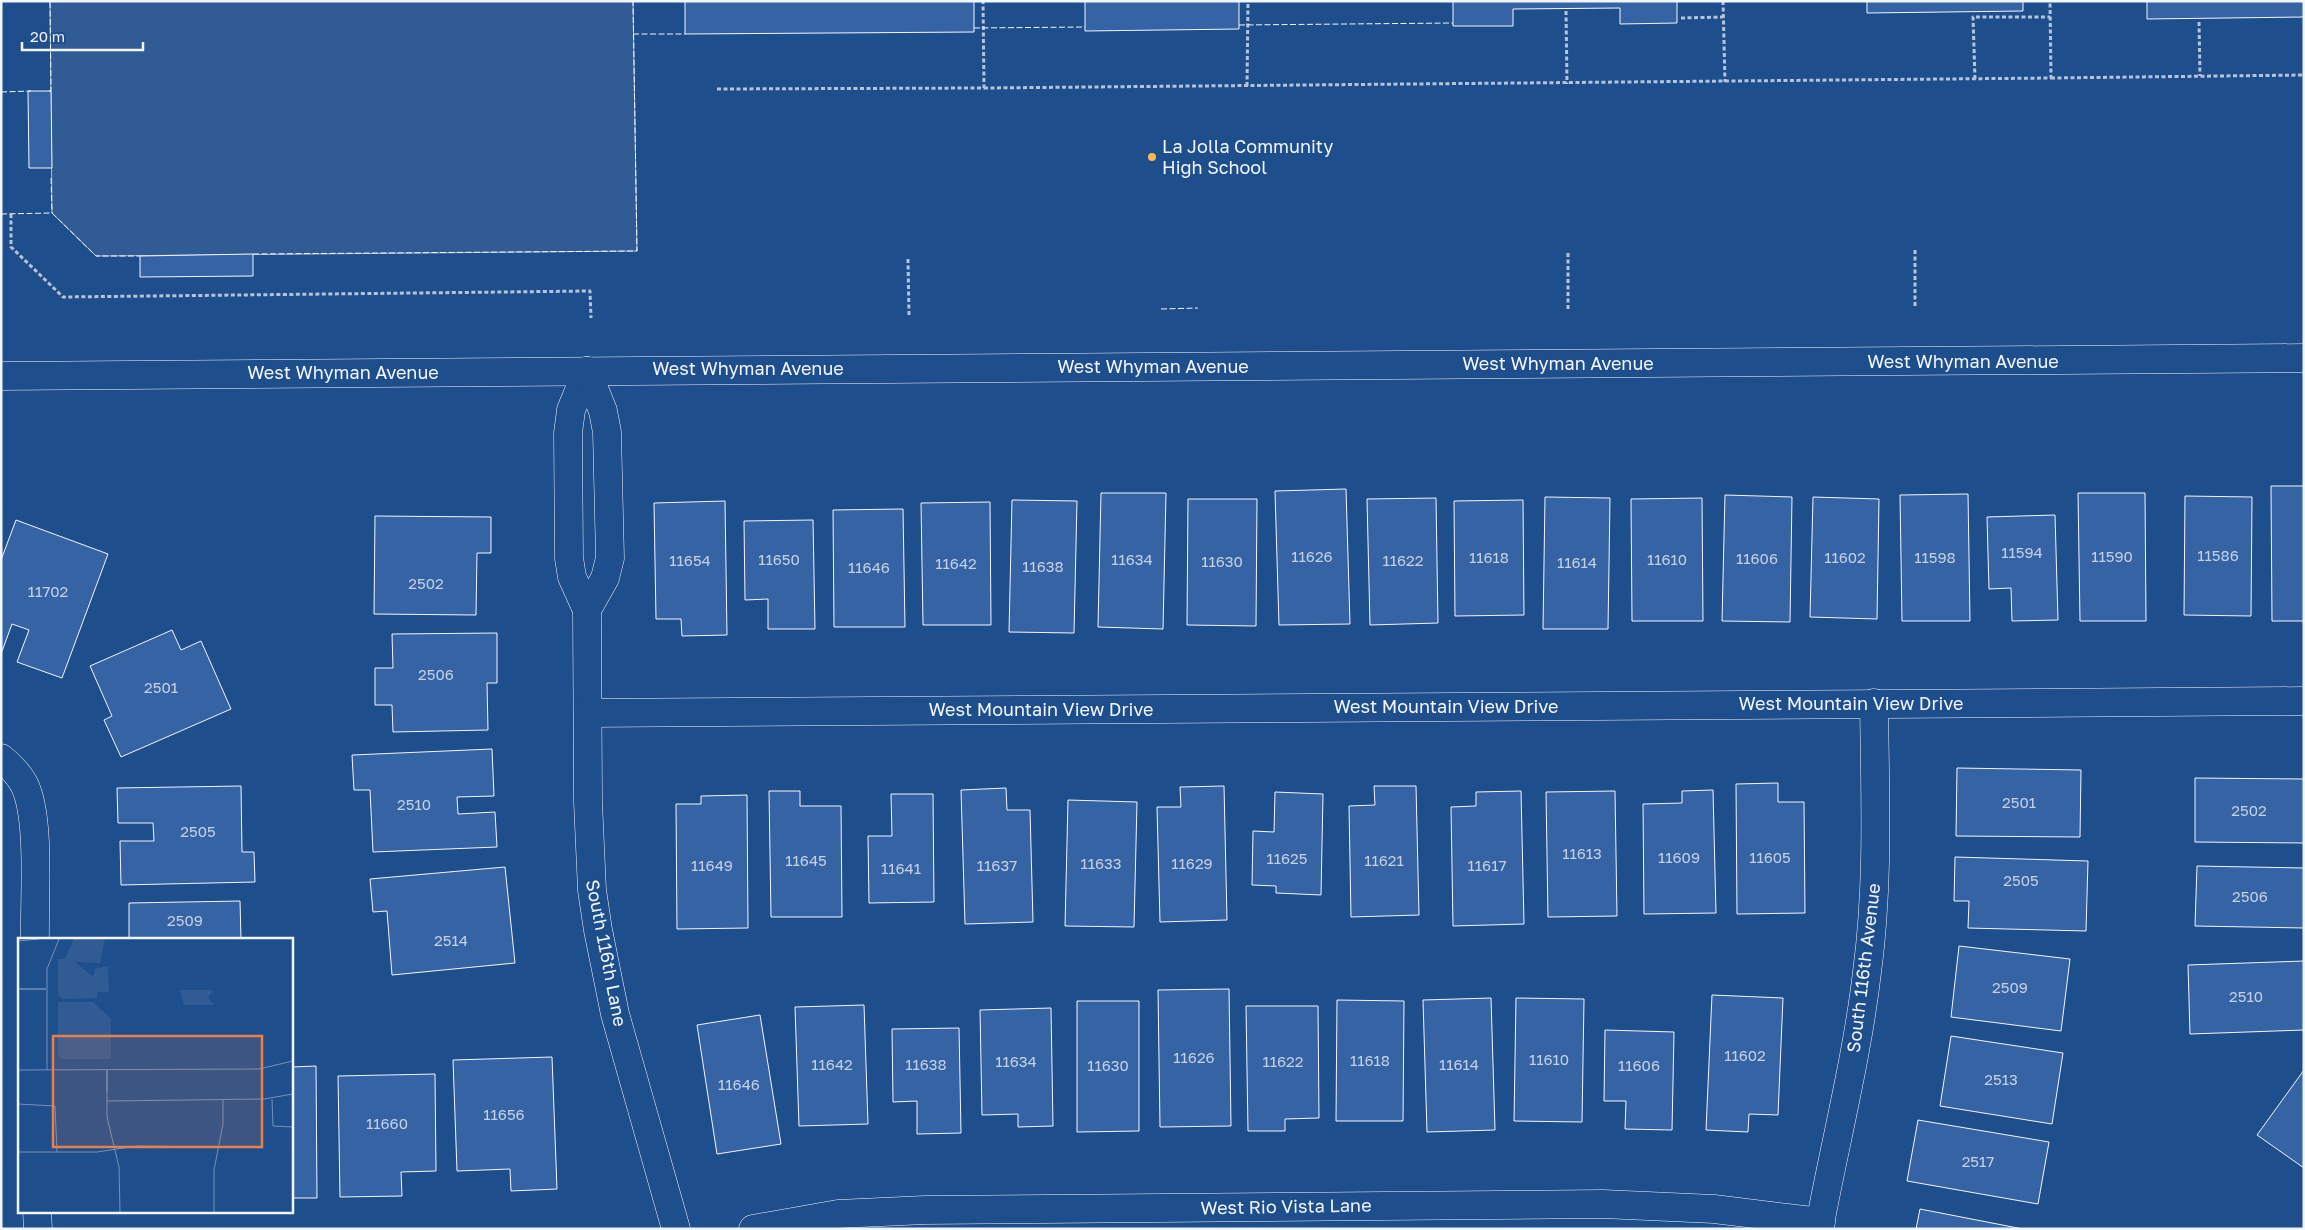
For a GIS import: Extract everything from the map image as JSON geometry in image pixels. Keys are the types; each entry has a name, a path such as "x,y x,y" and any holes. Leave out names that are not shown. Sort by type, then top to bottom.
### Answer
{"street":[{"name":"West Whyman Avenue","path":"1,376 2304,358"},
{"name":"South 116th Lane","path":"587,371 571,410 568,433 569,558 572,577 587,610 589,850 598,930 615,1014 676,1229"},
{"name":"South 116th Lane","path":"587,371 603,410 607,432 610,558 605,578 587,610"},
{"name":"West Mountain View Drive","path":"588,713 2304,701"},
{"name":"South 116th Avenue","path":"1820,1225 1852,1066 1868,972 1876,859 1874,703"},
{"path":"8,763 25,786 34,827 35,938"},
{"name":"West Rio Vista Lane","path":"753,1229 838,1214 890,1211 1603,1204 1714,1209 1820,1225"},
{"path":"37,1212 38,1229"}],"path":[{"path":"983,1 984,88"},
{"path":"1247,86 1248,1"},
{"path":"1723,1 1725,82"},
{"path":"2050,1 2052,78"},
{"path":"1566,11 1566,84"},
{"path":"1681,18 1723,17"},
{"path":"1975,79 1973,17 2050,17"},
{"path":"2199,22 2200,76"},
{"path":"718,89 1566,84 2304,75"},
{"path":"11,214 11,247 63,297 590,291 591,318"},
{"path":"1915,250 1915,308"},
{"path":"1568,253 1568,311"},
{"path":"908,259 909,315"}],"shaded area":[{"path":"50,1 633,1 637,251 96,256 52,213"}],"building":[{"path":"685,1 974,1 974,32 685,34"},
{"path":"1085,1 1239,1 1239,29 1085,31"},
{"path":"1453,1 1677,1 1677,23 1620,24 1620,8 1513,9 1513,26 1453,26"},
{"path":"1867,1 2023,1 2023,11 1867,13"},
{"path":"2147,1 2304,1 2304,17 2147,19"},
{"path":"28,91 51,91 52,168 29,168"},
{"path":"253,254 253,276 140,277 140,256"},
{"path":"2271,486 2304,486 2304,621 2272,621"},
{"path":"1346,489 1350,624 1279,625 1275,491"},
{"path":"1101,493 1166,493 1163,629 1098,627"},
{"path":"2078,493 2145,493 2146,621 2080,621"},
{"path":"1968,494 1970,621 1902,621 1900,495"},
{"path":"1725,495 1792,497 1790,622 1722,621"},
{"path":"2185,496 2252,497 2251,616 2184,615"},
{"path":"1545,497 1610,498 1608,629 1543,629"},
{"path":"1813,497 1879,499 1877,619 1810,617"},
{"path":"1436,498 1438,623 1370,625 1367,499"},
{"path":"1702,498 1703,621 1632,621 1631,499"},
{"path":"1188,499 1257,499 1256,626 1187,625"},
{"path":"1012,500 1077,501 1074,633 1009,632"},
{"path":"1523,500 1524,615 1455,616 1454,501"},
{"path":"725,501 727,635 682,636 681,619 656,619 654,503"},
{"path":"990,502 991,625 923,625 921,503"},
{"path":"903,509 905,627 834,627 833,510"},
{"path":"2055,515 2058,620 2012,621 2011,588 1989,589 1987,517"},
{"path":"375,516 491,517 491,553 477,553 476,615 374,614"},
{"path":"16,520 108,554 62,678 17,662 29,630 12,624 1,654 1,560"},
{"path":"813,520 815,629 768,629 768,599 745,600 744,521"},
{"path":"172,630 181,650 201,641 231,709 121,757 104,720 112,716 90,666"},
{"path":"497,633 497,683 487,683 488,730 393,732 392,705 375,705 375,668 393,668 392,634"},
{"path":"492,749 494,796 457,797 458,814 495,812 497,847 373,852 370,790 354,790 352,755"},
{"path":"1957,768 2081,770 2080,837 1956,836"},
{"path":"2195,778 2304,779 2304,843 2195,842"},
{"path":"1778,783 1778,802 1804,802 1805,913 1737,914 1736,784"},
{"path":"241,786 242,852 254,852 255,882 121,885 120,841 154,841 153,823 118,823 117,788"},
{"path":"1224,786 1227,920 1160,922 1157,807 1181,807 1180,787"},
{"path":"1374,786 1416,786 1419,915 1351,917 1349,806 1375,805"},
{"path":"1006,788 1007,810 1030,810 1033,922 965,924 961,790"},
{"path":"1713,790 1716,913 1644,914 1643,804 1682,803 1682,791"},
{"path":"769,791 800,791 800,806 841,806 842,917 771,917"},
{"path":"1521,791 1524,924 1453,926 1451,807 1476,806 1476,792"},
{"path":"1615,791 1617,916 1548,917 1546,792"},
{"path":"1275,792 1323,794 1321,895 1276,893 1276,886 1252,885 1253,831 1274,832"},
{"path":"891,794 933,794 934,902 869,903 868,836 892,836"},
{"path":"747,795 748,928 677,929 676,804 701,804 701,796"},
{"path":"1068,800 1137,802 1134,927 1065,926"},
{"path":"1955,857 2088,861 2086,931 1968,928 1969,901 1954,901"},
{"path":"2197,866 2304,868 2304,928 2195,926"},
{"path":"505,867 515,963 392,975 387,911 373,912 370,879"},
{"path":"240,901 241,938 129,938 129,903"},
{"path":"1959,946 2070,959 2061,1031 1951,1017"},
{"path":"2304,961 2304,1030 2190,1034 2188,965"},
{"path":"1229,989 1231,1126 1160,1127 1158,990"},
{"path":"1712,995 1783,998 1778,1115 1749,1114 1748,1132 1706,1130"},
{"path":"1491,998 1495,1130 1427,1132 1423,1000"},
{"path":"1516,998 1584,999 1582,1122 1514,1121"},
{"path":"1337,1000 1404,1001 1403,1121 1336,1121"},
{"path":"1077,1001 1139,1001 1139,1131 1077,1132"},
{"path":"864,1005 868,1124 799,1126 795,1007"},
{"path":"1246,1006 1318,1006 1319,1118 1285,1119 1285,1131 1248,1131"},
{"path":"1051,1008 1053,1126 1018,1127 1018,1114 982,1115 980,1010"},
{"path":"760,1015 781,1144 717,1154 697,1025"},
{"path":"959,1028 961,1133 917,1134 917,1101 893,1102 892,1029"},
{"path":"1605,1030 1674,1032 1672,1130 1625,1129 1626,1101 1604,1101"},
{"path":"1951,1036 2063,1053 2052,1124 1940,1106"},
{"path":"552,1057 557,1189 511,1191 510,1169 457,1171 453,1060"},
{"path":"316,1066 317,1198 292,1198 292,1067"},
{"path":"2304,1070 2304,1168 2257,1135"},
{"path":"435,1074 436,1171 401,1172 402,1196 340,1197 338,1076"},
{"path":"1918,1120 2049,1142 2038,1204 1907,1181"},
{"path":"1920,1209 2023,1229 1916,1229"}],"fence":[{"path":"49,91 51,91 50,1"},
{"path":"253,254 637,251 633,1"},
{"path":"1239,25 1453,23"},
{"path":"974,28 1085,27"},
{"path":"633,34 685,34"},
{"path":"1,92 31,91"},
{"path":"51,178 52,213"},
{"path":"1,214 52,213 96,256 140,256"},
{"path":"1161,309 1198,308"}],"place":[{"name":"La Jolla Community High School","path":"1152,157"}]}
